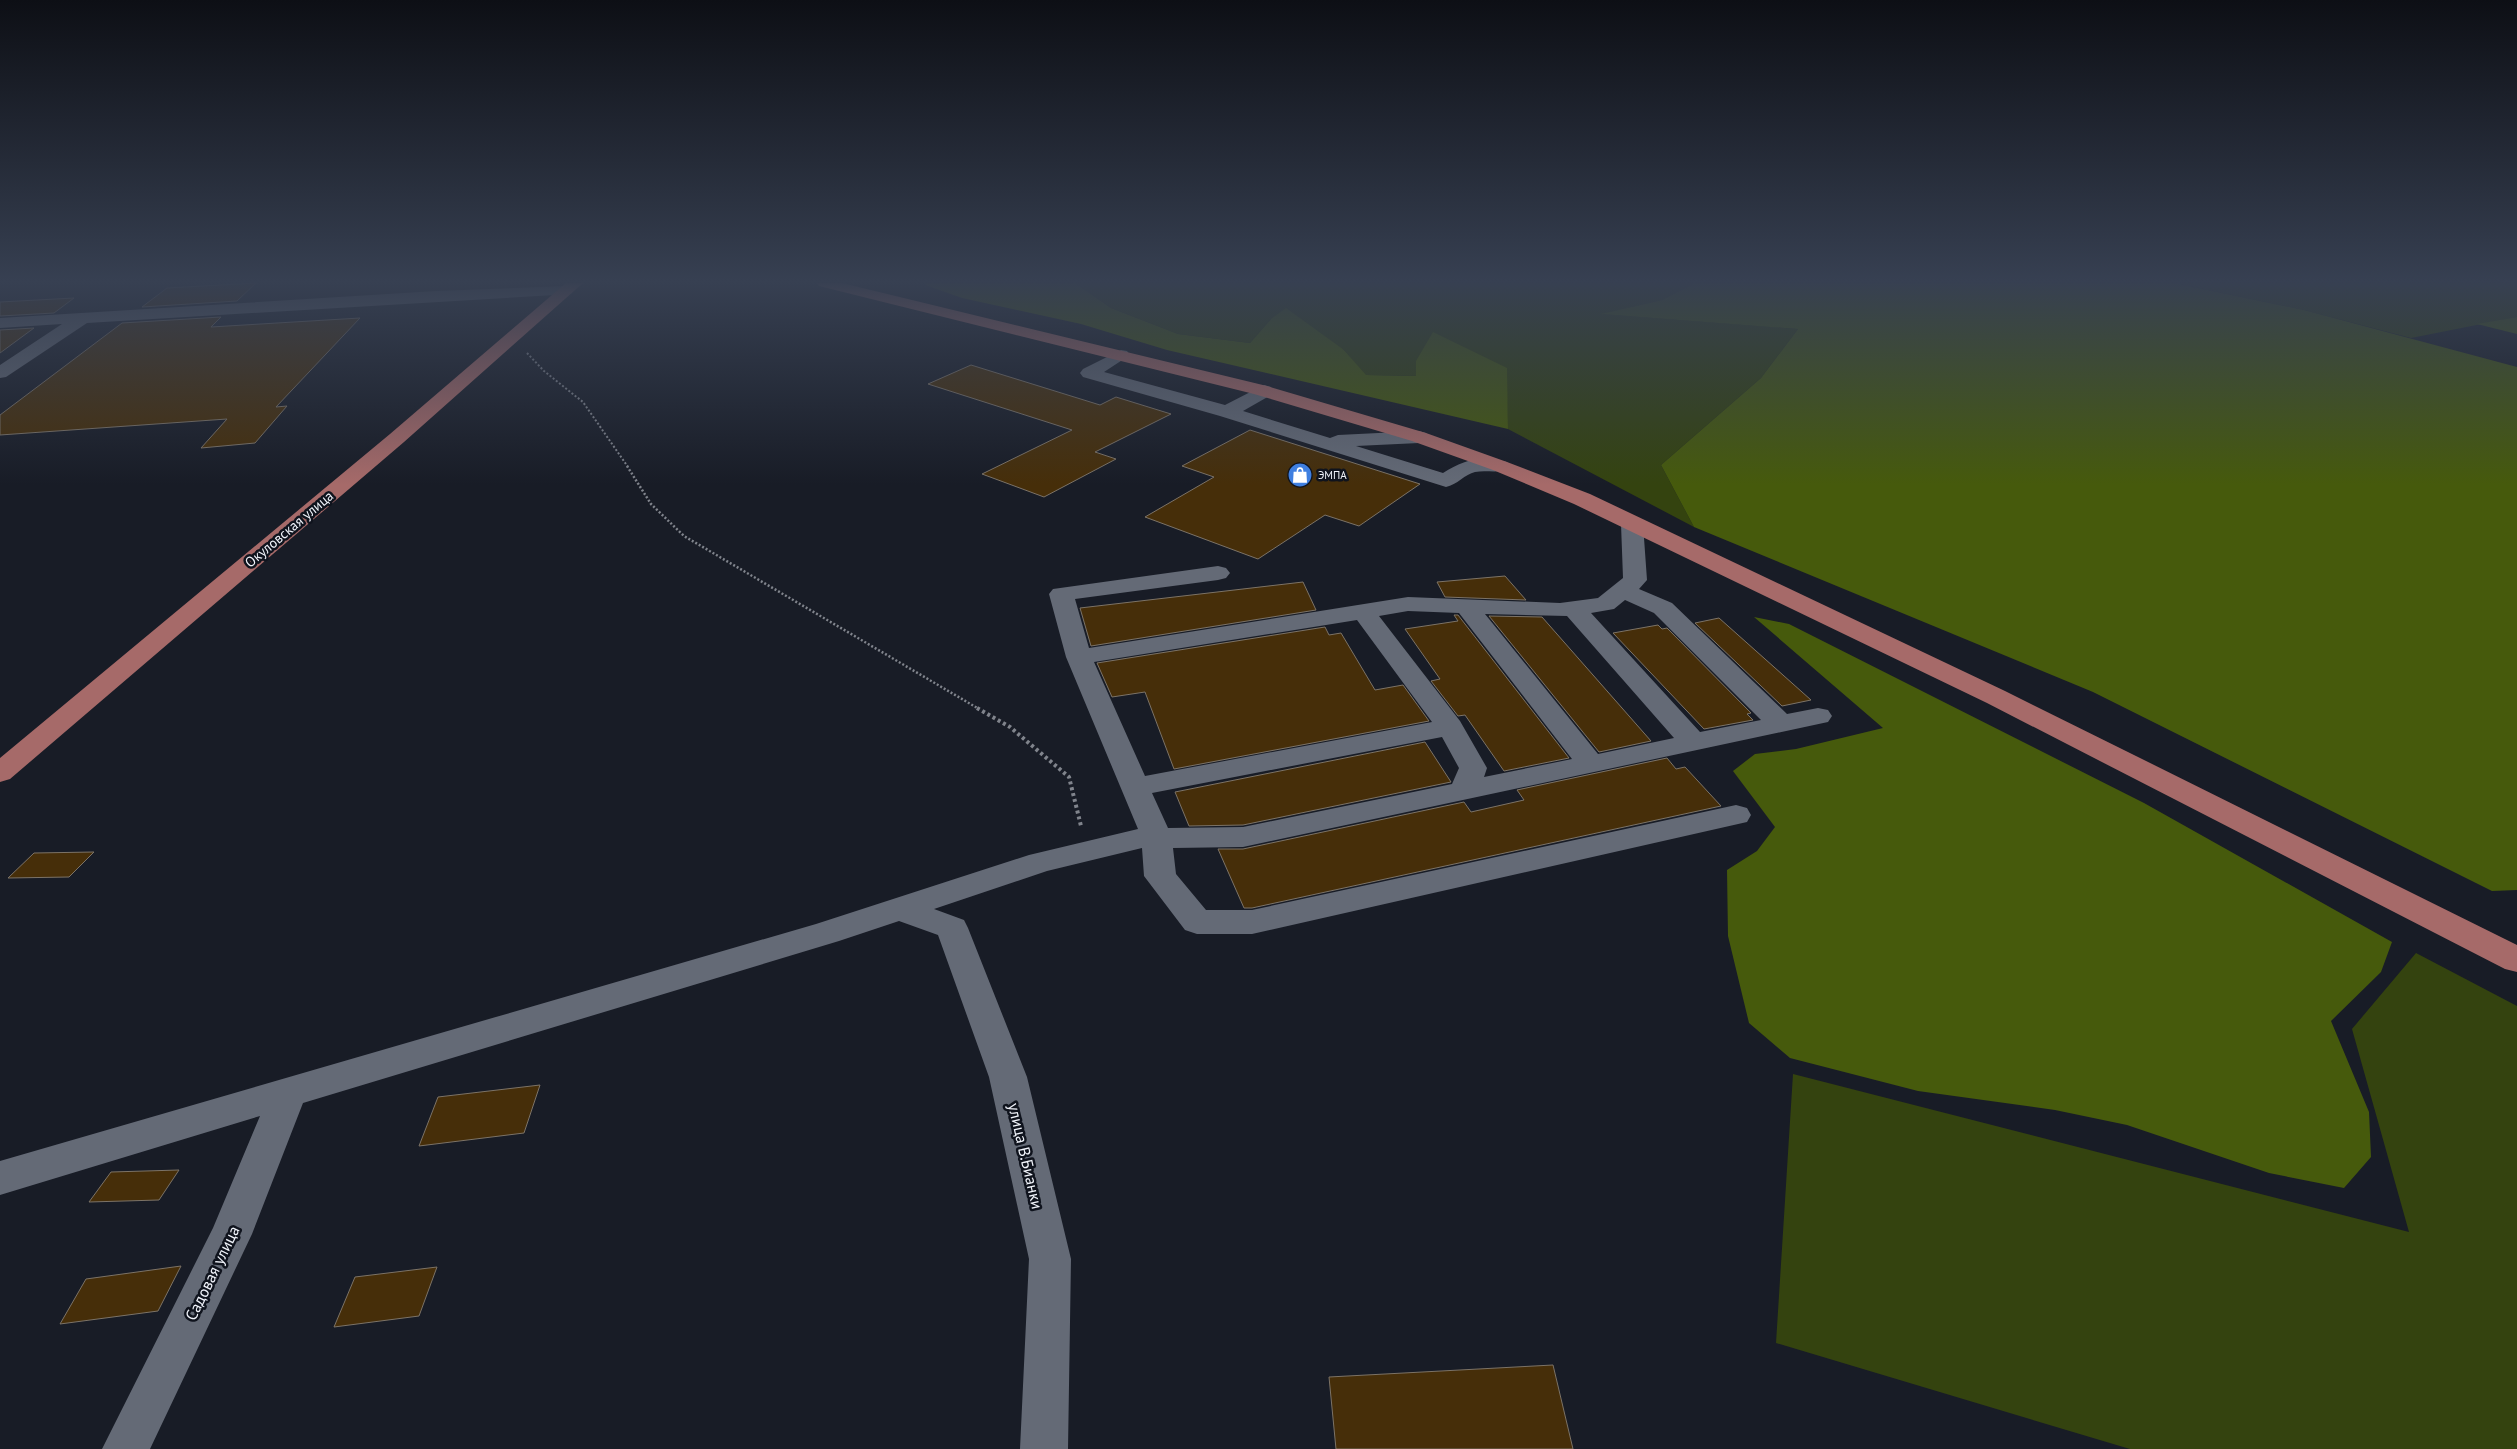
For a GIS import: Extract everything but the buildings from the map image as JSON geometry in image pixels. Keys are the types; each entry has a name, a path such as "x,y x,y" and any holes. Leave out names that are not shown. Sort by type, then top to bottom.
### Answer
{"main road":[{"name":"Окуловская улица","path":"0,773 397,438 497,351"},
{"path":"1103,351 1264,391 1419,437 1500,466 1582,500 1996,697 2517,960"}],"street":[{"path":"0,374 35,351"},
{"path":"1121,355 1089,373 1227,412 1446,481 1468,466 1500,466"},
{"path":"1227,412 1264,391"},
{"path":"1319,442 1419,437"},
{"path":"1079,657 1408,604 1560,610 1605,604 1635,580 1632,524"},
{"path":"1218,573 1061,594 1079,657 1135,787 1160,876 1197,922 1252,922 1736,815"},
{"path":"1622,590 1663,608 1781,724"},
{"path":"1466,606 1591,764"},
{"path":"1573,608 1693,742"},
{"path":"1363,611 1450,727 1473,768 1464,791"},
{"path":"0,1178 827,934 1040,862 1150,838 1243,837 1818,716"},
{"path":"1135,787 1450,727"},
{"name":"улица В.Бианки","path":"900,909 952,928 1008,1077 1050,1259 1044,1449"},
{"name":"Садовая улица","path":"126,1449 231,1234 289,1092"}],"path":[{"path":"527,351 544,371 582,402 619,453 650,504 684,536 1010,727 1069,777 1088,851"}],"green space":[{"path":"1170,351 1345,351 1366,375 1416,376 1416,361 1422,351 1471,351 1507,368 1508,429"},
{"path":"1345,351 1782,351 1761,378 1661,465 1694,527 1508,429 1506,368 1416,376 1365,375"},
{"path":"1782,351 2456,351 2517,367 2517,890 2492,891 2093,692 1694,527 1661,465 1761,378"},
{"path":"1754,617 1789,624 2144,803 2392,942 2381,972 2331,1021 2369,1112 2371,1157 2344,1188 2269,1173 2127,1125 2055,1110 1918,1091 1790,1058 1749,1023 1728,936 1727,870 1757,851 1775,827 1733,771 1755,754 1796,749 1883,728"},
{"path":"2416,953 2517,1006 2517,1449 2130,1449 1776,1343 1793,1074 2409,1232 2352,1029"}],"place":[{"name":"ЭМПА","path":"1300,475"}]}
